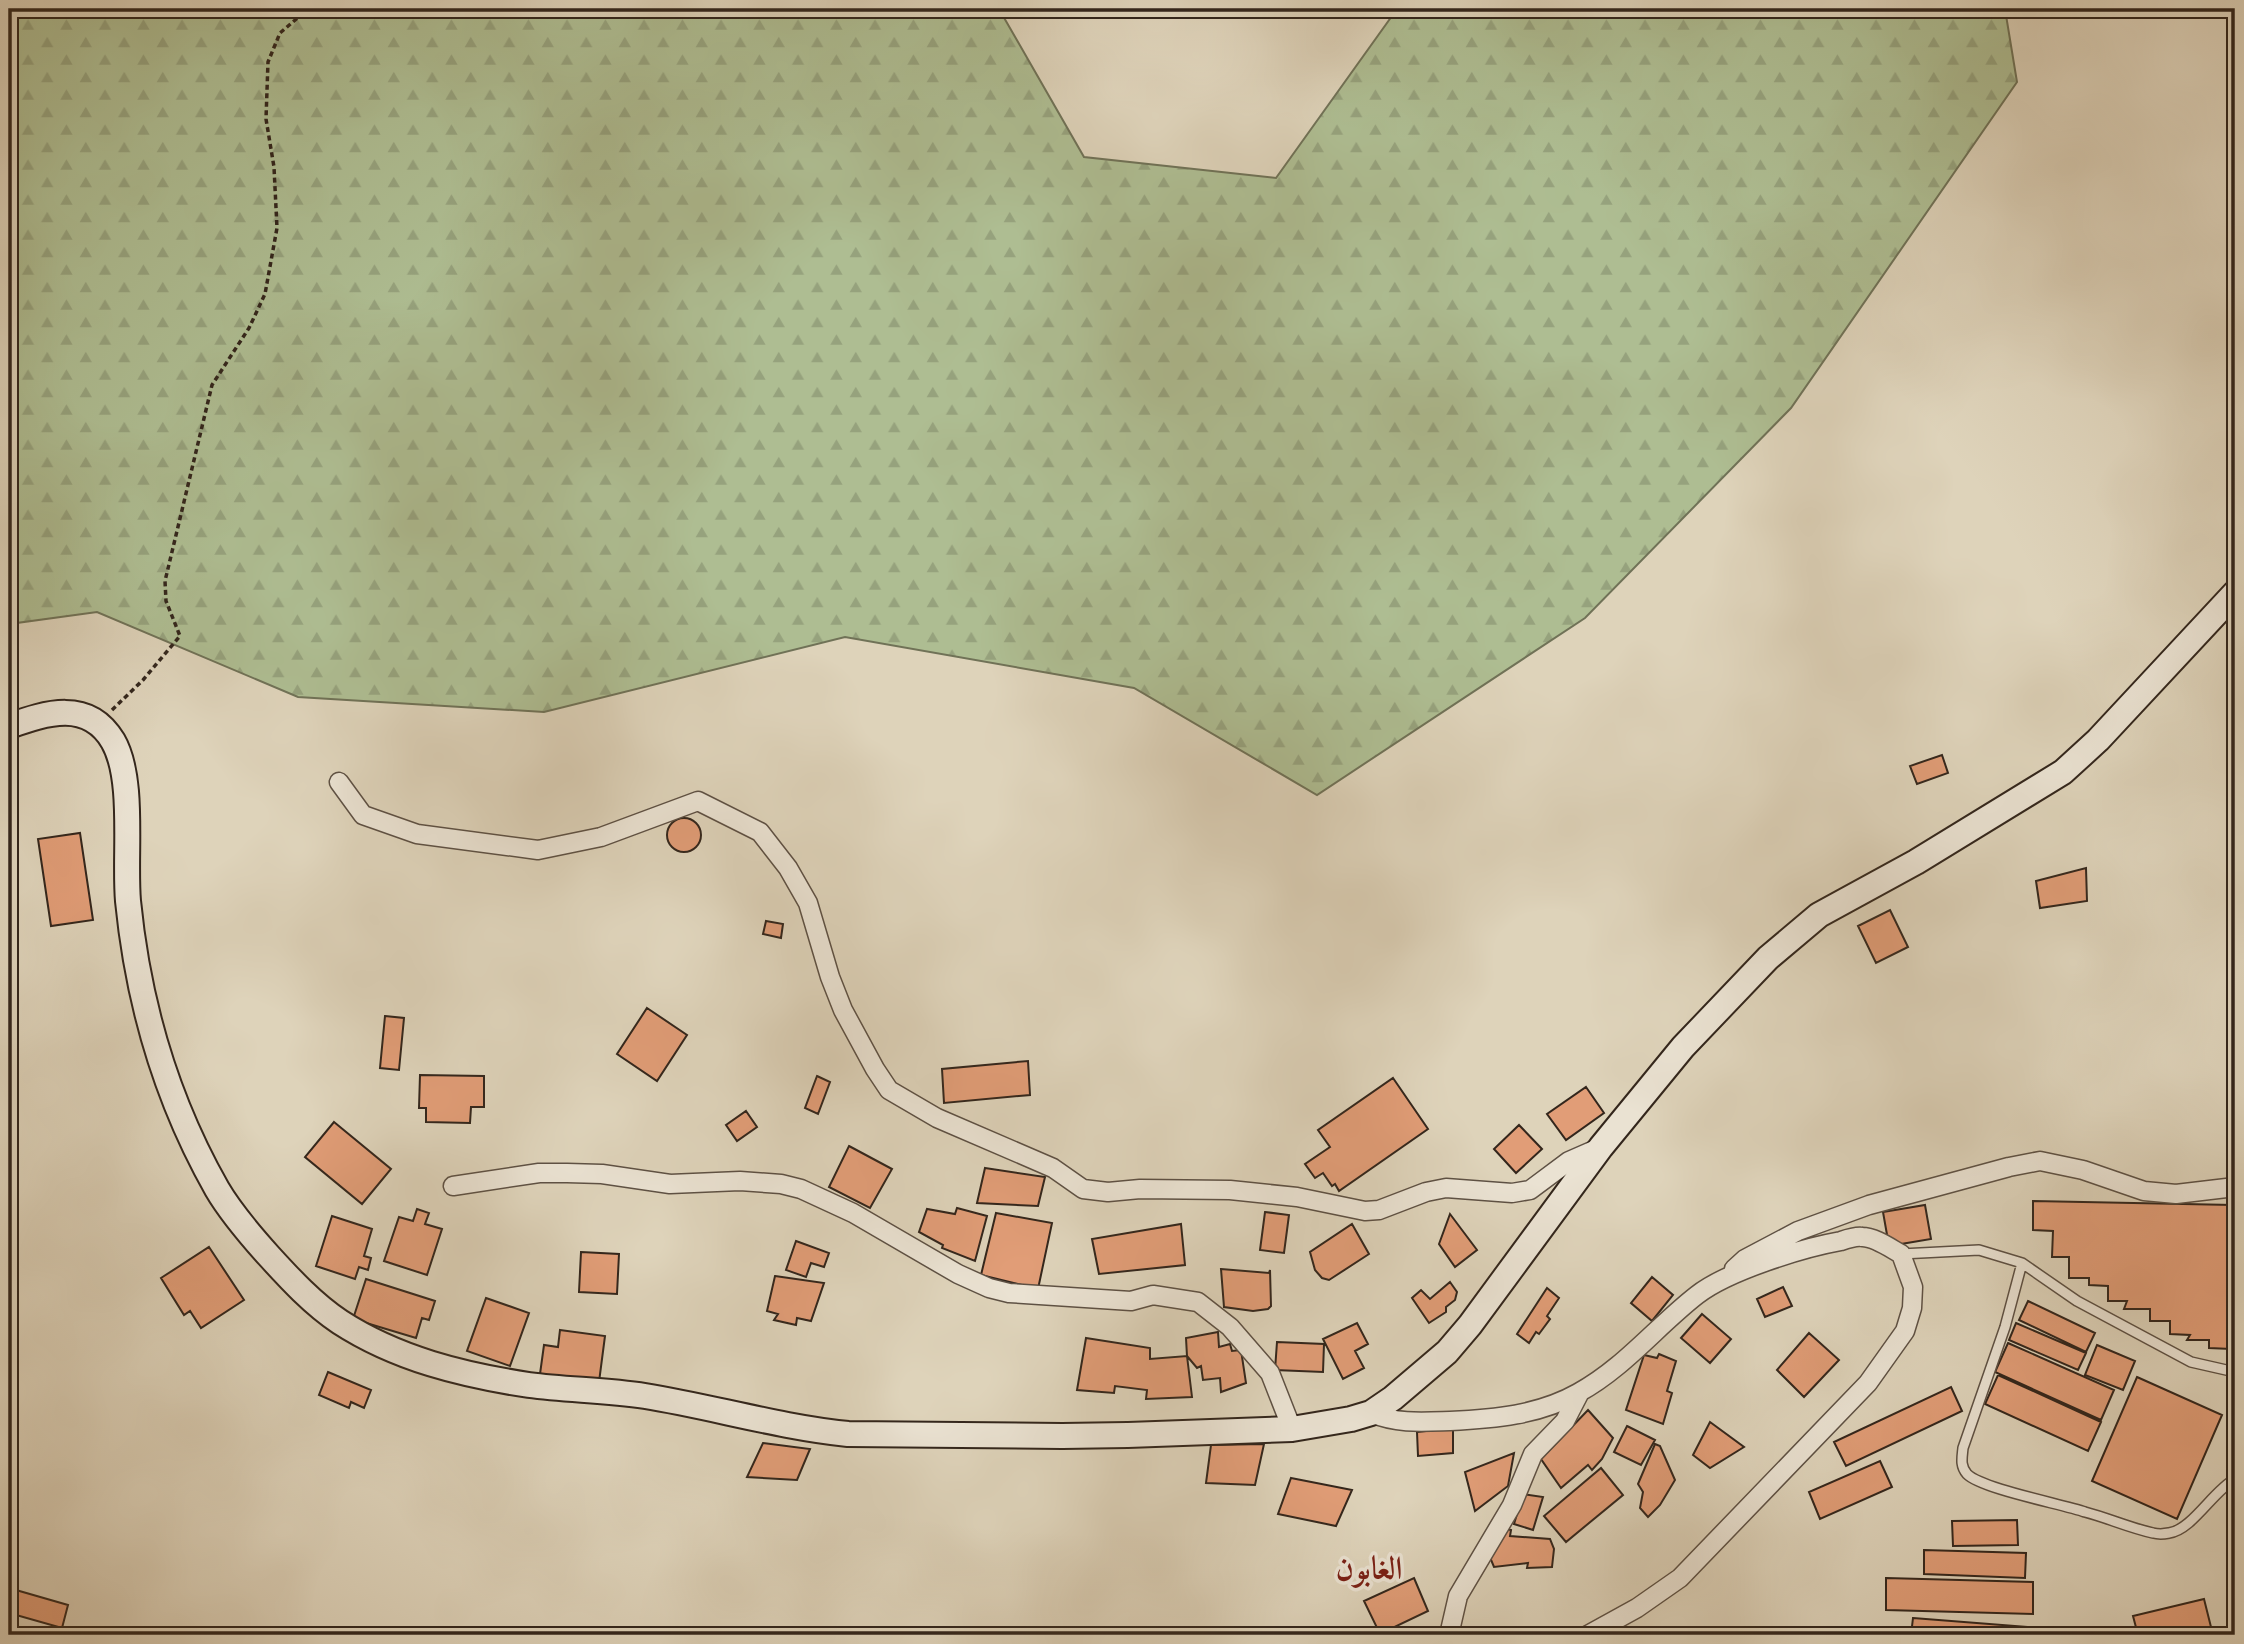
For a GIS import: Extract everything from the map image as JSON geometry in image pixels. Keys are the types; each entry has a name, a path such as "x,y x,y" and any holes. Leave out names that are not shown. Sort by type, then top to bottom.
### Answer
{"main road":[{"path":"9,726 57,713 76,713 98,724 112,740 122,764 126,788 126,872 129,905 147,1009 166,1080 179,1114 220,1194 258,1244 291,1280 339,1321 409,1357 462,1373 530,1385 645,1396 814,1430 849,1434 1062,1436 1292,1429 1371,1413 1393,1398 1454,1343 1601,1147 1684,1047 1768,958 1819,915 1916,862 2063,772 2098,740 2235,593"}],"street":[{"path":"339,782 363,815 417,834 538,850 601,836 698,801 760,832 788,868 808,903 836,994 875,1069 889,1090 937,1118 1053,1168 1083,1189 1108,1192 1140,1189 1230,1190 1297,1197 1351,1210 1372,1211 1426,1192 1446,1188 1512,1192 1530,1190 1569,1161 1601,1147"},
{"path":"1724,1279 1745,1259 1798,1231 1869,1205 2040,1161 2083,1170 2144,1191 2176,1194 2235,1187"},
{"path":"453,1186 538,1173 602,1174 670,1184 740,1181 781,1184 802,1189 853,1213 958,1274 989,1288 1010,1293 1131,1301 1153,1295 1198,1302 1230,1327 1270,1373 1292,1429"},
{"path":"1371,1413 1390,1420 1472,1420 1548,1408 1580,1392 1616,1367 1699,1293 1724,1279 1799,1251 1862,1237 1901,1254 1913,1287 1912,1308 1905,1331 1868,1383 1680,1578 1637,1608 1588,1635"},
{"path":"1449,1635 1458,1596 1512,1506 1533,1454 1565,1421 1580,1392"}],"lane":[{"path":"1901,1254 1979,1250 2022,1263 2077,1301 2191,1362 2235,1373"},
{"path":"2022,1263 2005,1327 1963,1448 1961,1464 1966,1472 1972,1478 2005,1490 2085,1511 2155,1534 2172,1533 2187,1523 2225,1485 2235,1479"}],"path":[{"path":"98,724 143,680 180,636 166,601 165,581 212,385 249,328 265,294 277,228 274,167 266,119 268,62 280,33 308,9"}],"green space":[{"path":"9,9 999,9 1084,157 1276,178 1397,9 2005,9 2017,82 1791,408 1585,618 1317,795 1134,688 845,637 544,712 298,697 97,612 9,624"}],"building":[{"path":"1942,755 1948,773 1917,784 1910,766"},
{"path":"684,818 696,823 701,835 696,847 684,852 672,847 667,835 672,823"},
{"path":"80,833 93,920 51,926 38,839"},
{"path":"2086,868 2087,901 2040,908 2036,881"},
{"path":"1890,910 1908,947 1876,963 1858,926"},
{"path":"766,921 783,924 781,938 763,934"},
{"path":"647,1008 687,1035 657,1081 617,1054"},
{"path":"385,1016 404,1018 399,1070 380,1068"},
{"path":"1028,1061 1030,1095 944,1103 942,1069"},
{"path":"420,1075 484,1076 484,1107 471,1107 470,1123 426,1122 426,1108 419,1108"},
{"path":"817,1076 830,1082 818,1114 805,1108"},
{"path":"1393,1078 1428,1129 1339,1191 1323,1173 1315,1178 1305,1164 1330,1147 1318,1130"},
{"path":"1586,1087 1604,1113 1566,1140 1547,1114"},
{"path":"746,1111 757,1127 737,1141 726,1125"},
{"path":"334,1122 391,1169 362,1204 305,1157"},
{"path":"1519,1125 1542,1149 1516,1173 1494,1149"},
{"path":"849,1146 892,1169 870,1208 829,1187"},
{"path":"985,1168 1045,1177 1038,1206 977,1203"},
{"path":"2033,1201 2233,1205 2231,1349 2209,1348 2209,1340 2187,1340 2190,1335 2170,1334 2170,1321 2150,1321 2150,1309 2124,1309 2127,1301 2108,1301 2108,1286 2089,1285 2089,1278 2069,1278 2069,1257 2052,1257 2053,1231 2033,1230"},
{"path":"1925,1205 1931,1239 1889,1246 1883,1212"},
{"path":"957,1208 987,1216 975,1261 942,1248 943,1245 919,1232 927,1209 955,1214"},
{"path":"417,1209 429,1213 425,1224 442,1229 427,1275 384,1261 399,1217 413,1221"},
{"path":"1265,1212 1289,1215 1284,1253 1260,1250"},
{"path":"996,1213 1052,1223 1038,1289 981,1275"},
{"path":"1450,1214 1477,1250 1455,1267 1439,1244"},
{"path":"332,1216 372,1229 364,1256 371,1258 368,1270 359,1267 355,1279 316,1266"},
{"path":"1181,1224 1185,1265 1099,1274 1092,1239"},
{"path":"1352,1224 1369,1254 1329,1280 1322,1278 1315,1270 1310,1252"},
{"path":"796,1241 829,1253 824,1267 811,1263 806,1277 786,1270"},
{"path":"209,1247 244,1300 201,1328 190,1311 184,1315 161,1278"},
{"path":"581,1252 619,1254 617,1294 579,1292"},
{"path":"1221,1269 1269,1273 1270,1270 1271,1306 1253,1311 1224,1307"},
{"path":"775,1276 824,1283 811,1321 797,1318 796,1325 774,1320 778,1314 767,1311"},
{"path":"1652,1277 1673,1295 1652,1321 1631,1303"},
{"path":"366,1279 435,1301 429,1320 422,1318 416,1338 353,1319"},
{"path":"1450,1282 1457,1292 1455,1300 1446,1307 1446,1312 1429,1323 1412,1298 1421,1290 1430,1299"},
{"path":"1783,1287 1792,1306 1765,1317 1757,1299"},
{"path":"1547,1288 1559,1298 1547,1316 1550,1319 1529,1343 1517,1334"},
{"path":"486,1298 529,1313 510,1366 467,1351"},
{"path":"2028,1301 2095,1333 2086,1352 2019,1320"},
{"path":"1702,1314 1731,1339 1710,1363 1681,1338"},
{"path":"1357,1323 1368,1344 1355,1351 1364,1368 1343,1379 1323,1339"},
{"path":"2016,1323 2086,1353 2078,1370 2009,1340"},
{"path":"560,1330 605,1336 599,1382 540,1374 544,1345 558,1347"},
{"path":"1218,1332 1219,1347 1230,1344 1232,1351 1241,1350 1246,1383 1221,1392 1220,1378 1203,1380 1201,1366 1197,1368 1187,1356 1186,1338"},
{"path":"1809,1333 1839,1360 1804,1397 1777,1370"},
{"path":"1086,1338 1150,1348 1150,1359 1187,1356 1192,1397 1146,1399 1147,1390 1115,1386 1114,1393 1077,1390"},
{"path":"1277,1342 1324,1344 1323,1372 1275,1370"},
{"path":"2008,1343 2114,1390 2101,1420 1995,1372"},
{"path":"2097,1345 2135,1361 2123,1390 2085,1375"},
{"path":"1659,1354 1676,1361 1667,1391 1672,1393 1663,1424 1626,1410 1644,1355 1657,1358"},
{"path":"328,1372 371,1390 364,1408 351,1402 349,1408 319,1395"},
{"path":"1998,1375 2101,1422 2088,1451 1985,1404"},
{"path":"2137,1377 2222,1415 2177,1519 2092,1481"},
{"path":"1951,1387 1962,1411 1846,1466 1834,1442"},
{"path":"1588,1410 1613,1438 1602,1459 1592,1470 1588,1465 1561,1488 1541,1459"},
{"path":"1710,1422 1744,1447 1710,1468 1693,1455"},
{"path":"1627,1426 1655,1440 1641,1465 1614,1452"},
{"path":"1453,1428 1453,1453 1418,1456 1417,1432"},
{"path":"763,1443 810,1449 797,1480 747,1477"},
{"path":"1264,1444 1255,1485 1206,1483 1211,1445"},
{"path":"1655,1444 1660,1446 1675,1480 1660,1505 1648,1517 1640,1508 1643,1492 1638,1484"},
{"path":"1514,1453 1508,1486 1475,1511 1465,1472"},
{"path":"1880,1461 1892,1487 1820,1519 1809,1492"},
{"path":"1601,1468 1623,1495 1566,1542 1544,1516"},
{"path":"1291,1478 1352,1490 1336,1526 1278,1514"},
{"path":"1523,1494 1543,1497 1533,1530 1514,1524"},
{"path":"2017,1520 2018,1545 1953,1546 1952,1521"},
{"path":"1502,1528 1511,1530 1510,1536 1550,1539 1554,1549 1552,1567 1527,1568 1528,1563 1494,1567 1489,1555"},
{"path":"1924,1550 2026,1553 2025,1578 1924,1574"},
{"path":"1414,1578 1428,1611 1380,1634 1364,1601"},
{"path":"1886,1578 2033,1582 2033,1614 1886,1610"},
{"path":"9,1588 68,1605 62,1628 9,1613"},
{"path":"2204,1599 2211,1627 2179,1635 2138,1635 2133,1616"},
{"path":"1913,1618 2041,1628 2040,1635 1911,1635"}],"district":[{"name":"الغابون","path":"1369,1568"}]}
